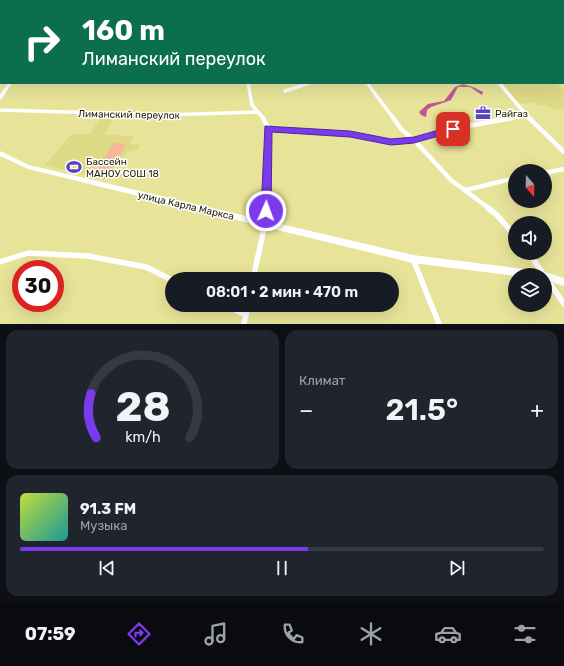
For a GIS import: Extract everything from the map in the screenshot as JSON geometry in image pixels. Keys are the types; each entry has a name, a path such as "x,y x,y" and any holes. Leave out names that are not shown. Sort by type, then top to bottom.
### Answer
{"main road":[{"name":"улица Карла Маркса","path":"0,153 28,167 412,259 508,271"},
{"path":"552,278 564,282"}],"street":[{"path":"0,98 9,84"},
{"path":"248,84 252,105 264,118 268,128 265,224 255,272"},
{"path":"285,91 306,84"},
{"path":"368,84 402,130 414,140 451,180 497,215 508,228"},
{"path":"500,84 526,115 564,152"},
{"name":"Лиманский переулок","path":"0,110 166,115 257,112"},
{"path":"268,128 350,134 391,142 414,140 440,131 526,115"},
{"path":"552,172 564,169"},
{"path":"466,190 508,180"},
{"path":"0,262 28,253 88,256 146,267 165,276"},
{"path":"412,259 439,324"},
{"path":"552,286 564,304"},
{"path":"240,312 246,315"},
{"path":"244,324 247,312"}],"shaded area":[{"path":"463,84 483,92 482,95 470,87 458,87 451,100 431,107 427,110 426,117 421,115 419,112 428,104 444,101 455,87"},
{"path":"504,84 557,84 564,90 564,110 553,110 547,105 539,106 534,102 518,104"},
{"path":"101,116 114,116 105,135 133,136 130,144 140,145 137,150 126,152 104,180 45,165 72,134 90,134"},
{"path":"115,143 122,143 125,146 112,167 107,170 110,171 105,178 88,174 93,168 98,169 110,148"}],"place":[{"name":"Райгаз","path":"483,113"},
{"name":"Бассейн МАНОУ СОШ 18","path":"74,167"}],"route":[{"path":"266,211 268,128 350,134 391,142 414,140 440,131 453,129"}]}
